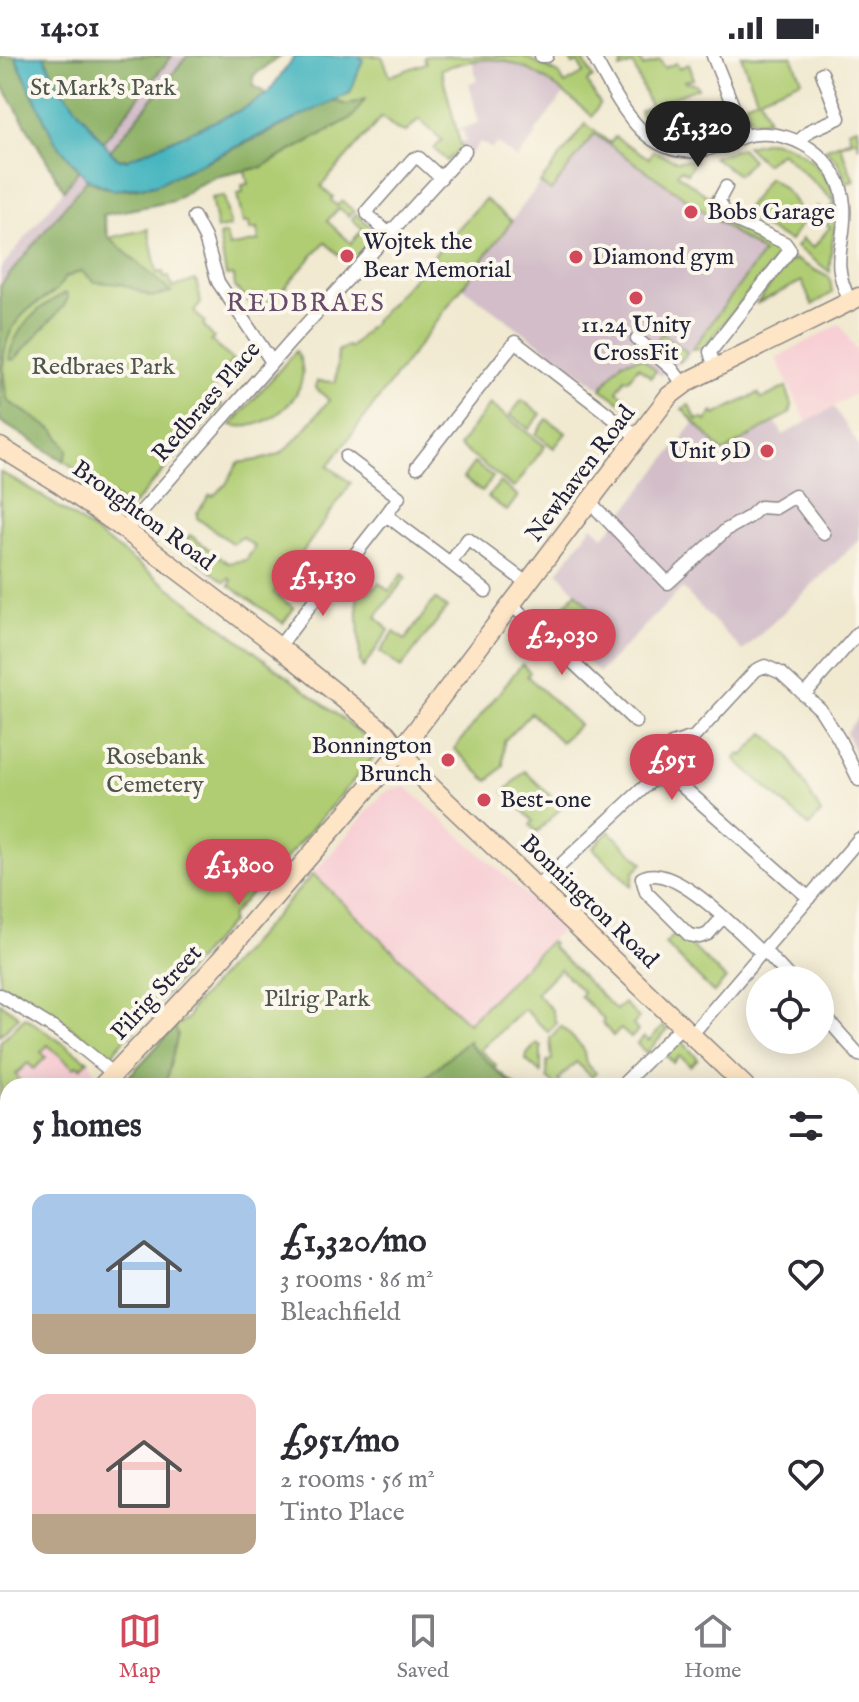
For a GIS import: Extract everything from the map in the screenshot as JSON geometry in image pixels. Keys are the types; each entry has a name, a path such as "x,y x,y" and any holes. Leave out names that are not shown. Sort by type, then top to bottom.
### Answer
{"street":[{"path":"541,56 547,56"},
{"path":"593,56 636,127 660,145 685,152 700,151 745,136 769,133 799,141 810,148 829,168 843,197 838,264 841,282 855,299"},
{"path":"713,56 745,136"},
{"path":"799,141 811,130 839,118 822,73"},
{"name":"Redbraes Place","path":"125,530 272,362 465,151"},
{"path":"389,234 367,211 413,159 419,158 441,178"},
{"path":"715,369 710,352 790,250 785,243 726,216 719,200 726,187"},
{"path":"194,217 205,238 218,282 272,362"},
{"name":"Newhaven Road","path":"401,750 666,400 684,385 855,299"},
{"path":"637,339 672,369 684,385"},
{"path":"417,467 515,342 639,438"},
{"name":"Broughton Road","path":"0,447 125,530 279,647 387,734 401,750"},
{"path":"346,457 399,497 353,557"},
{"path":"590,502 668,583 726,530 760,507 775,508 795,496 824,534"},
{"path":"386,515 486,591"},
{"path":"450,563 468,539 528,584"},
{"path":"279,647 339,567"},
{"path":"512,605 636,722"},
{"path":"804,695 859,632"},
{"path":"665,776 672,744 694,737 756,670 765,666 772,667 820,709 859,780"},
{"name":"Bonnington Road","path":"401,750 424,780 737,1078"},
{"name":"Pilrig Street","path":"110,1078 208,974 401,750"},
{"path":"538,886 651,781 665,776 675,780 809,898"},
{"path":"630,1078 687,1030 763,952 859,839"},
{"path":"723,917 708,934 700,937 689,935 646,892 642,878 651,875 672,879 723,917 778,966"},
{"path":"0,995 71,1039 106,1078"},
{"path":"834,1027 859,1055"}],"shaded area":[{"path":"172,56 187,56 0,286 0,269"},
{"path":"472,60 510,62 564,94 517,159 497,143 492,149 480,142 470,155 461,148 460,143 466,141 463,130 456,130 479,123 469,83 477,81"},
{"path":"594,134 763,253 686,359 660,376 644,359 622,362 601,389 462,287 540,183 551,191"},
{"path":"840,324 859,355 859,391 807,423 776,358"},
{"path":"834,407 859,446 859,540 743,651 682,588 599,673 564,637 590,608 558,572 592,526 604,537 695,422 723,452 774,420 783,435"},
{"path":"859,716 859,762 846,732"},
{"path":"406,787 563,928 468,1023 313,874 381,796 391,789"},
{"path":"25,1017 90,1063 95,1072 94,1078 14,1078 0,1063 0,1042"}],"green space":[{"path":"0,56 15,56 54,140 79,170 64,190 0,81"},
{"name":"St Mark's Park","path":"44,56 172,56 103,142 56,81"},
{"path":"187,56 281,56 253,76 254,86 267,94 243,109 131,159 118,159 110,151"},
{"path":"359,56 382,56 390,76 426,63 424,57 428,56 524,56 559,74 565,84 584,73 578,63 573,65 568,57 581,56 593,78 587,82 600,104 592,116 535,73 509,62 482,60 441,69 461,148 447,161 434,149 442,140 419,119 406,132 396,129 382,117 321,186 333,197 331,200 337,206 342,201 354,211 349,216 339,208 327,221 351,243 363,229 352,219 356,214 371,227 367,232 374,238 350,265 325,242 261,314 235,287 234,276 226,275 219,236 226,234 229,247 259,241 257,229 250,230 249,222 243,223 237,194 243,193 242,185 248,184 245,171 262,167 353,117 347,105 331,100 350,93 362,60"},
{"path":"639,56 643,67 660,60 664,68 676,63 679,68 689,64 694,79 683,81 696,84 698,88 656,104 658,111 642,117 640,111 650,106 633,64 620,69 621,64"},
{"path":"741,56 792,56 802,80 760,97 768,119 763,121 755,120 747,112 745,103 757,98"},
{"path":"365,99 353,117 262,167 215,177 174,201 103,215 108,237 171,292 152,297 122,284 95,282 81,271 64,278 53,292 19,319 7,341 3,364 8,401 55,431 68,450 64,461 0,421 0,286 87,179 102,187 128,190 155,185 331,100 347,105"},
{"path":"586,124 610,143 615,137 649,158 653,151 677,161 696,160 687,173 681,169 677,174 709,197 717,191 715,203 719,216 780,249 780,254 704,348 692,349 763,253 594,134 551,191 540,183"},
{"path":"857,127 859,147 856,139 840,145 854,181 847,183 838,162 825,149 851,139 848,130"},
{"path":"768,141 794,149 806,156 825,177 835,202 781,152 765,164 746,146"},
{"path":"741,148 752,160 738,175 713,157"},
{"path":"768,178 784,189 805,218 790,241 760,226 743,213"},
{"path":"224,196 230,227 217,229 211,198"},
{"path":"485,199 512,221 328,466 351,483 274,593 294,608 283,623 229,585 232,581 229,578 225,582 196,560 199,556 196,553 193,557 180,547 190,535 228,563 246,560 255,547 242,537 233,544 197,518 197,513 210,495 213,496 226,484 238,463 279,454 298,438 329,400 316,388 317,381 336,382 338,351 348,346 350,348"},
{"path":"835,202 830,272 796,247 802,239 813,248 830,227 819,217 817,207 825,214"},
{"name":"Redbraes Park","path":"103,215 109,238 148,229 157,273 163,272 164,278 169,277 172,288 196,280 201,303 194,312 205,322 203,325 214,338 211,341 233,360 213,383 222,405 132,506 127,507 70,465 0,421 0,318"},
{"path":"794,259 830,278 832,293 812,305 802,281 756,304 785,266"},
{"path":"66,293 68,298 64,306 14,360 9,359 16,338 29,320 46,304"},
{"path":"662,333 687,352 680,362 661,348 658,339"},
{"path":"296,351 302,366 302,380 287,406 260,423 231,425"},
{"path":"639,358 656,371 651,377 638,367 628,380 625,379 617,391 630,401 626,406 601,389 622,362"},
{"path":"786,387 792,405 790,413 723,452 682,409 689,405 697,420 702,418 706,421 713,412 715,415 758,393 762,399"},
{"path":"522,400 541,414 529,429 510,415"},
{"path":"490,404 545,446 514,488 459,446"},
{"path":"547,419 566,433 554,448 536,434"},
{"path":"474,463 493,477 482,492 463,478"},
{"name":"Rosebank Cemetery","path":"0,472 42,496 103,538 323,704 376,745 379,751 109,1057 71,1027 0,986"},
{"path":"500,482 518,496 507,511 488,497"},
{"path":"402,574 406,577 376,617 389,630 363,668 360,662 357,594 369,592 379,583 389,591"},
{"path":"576,592 590,608 570,630 559,619 562,616 559,613"},
{"path":"435,599 447,608 401,668 380,652 394,632 405,640"},
{"path":"522,664 530,672 527,676 579,725 561,742 531,713 504,741 503,766 488,781 454,749"},
{"path":"764,733 788,755 821,813 809,826 735,759 740,754 743,756"},
{"path":"525,771 562,807 537,832 530,825 533,821 504,792"},
{"path":"609,831 643,863 634,872 631,886 593,848"},
{"name":"Pilrig Park","path":"313,874 468,1023 550,941 553,943 551,946 616,1010 624,1003 639,1018 633,1025 638,1031 631,1038 621,1029 613,1036 602,1023 604,1020 580,996 583,992 560,969 536,993 552,1010 556,1024 548,1032 524,1009 480,1050 507,1078 127,1078 175,1027 187,1019 190,1010"},
{"path":"677,932 726,979 714,993 665,944"},
{"path":"0,1003 19,1016 0,1035"},
{"path":"25,1017 88,1061 81,1068 78,1065 74,1068 48,1045 41,1052 46,1057 34,1069 28,1063 16,1074 18,1078 0,1078 0,1042"},
{"path":"561,1026 583,1048 586,1063 596,1073 592,1077 576,1062 560,1078 547,1078 547,1061 552,1060 550,1038"},
{"path":"663,1026 668,1030 646,1053 637,1044 644,1037 649,1041"},
{"path":"175,1027 178,1034 167,1078 127,1078"},
{"path":"469,1040 470,1045 505,1078 424,1078"},
{"path":"681,1040 698,1059 690,1066 680,1056 673,1063 666,1055"},
{"path":"537,1043 541,1046 541,1073 526,1060 527,1054"}],"water":[{"path":"15,56 44,56 56,81 110,151 118,159 126,160 243,109 267,94 295,56 359,56 363,60 350,93 155,185 114,190 87,179 54,140"}],"place":[{"name":"Bobs Garage","path":"691,212"},
{"name":"Wojtek the Bear Memorial","path":"347,256"},
{"name":"Diamond gym","path":"576,257"},
{"name":"11.24 Unity CrossFit","path":"636,298"},
{"name":"Unit 9D","path":"767,451"},
{"name":"Bonnington Brunch","path":"448,760"},
{"name":"Best-one","path":"484,800"}],"district":[{"name":"REDBRAES","path":"306,303"}]}
